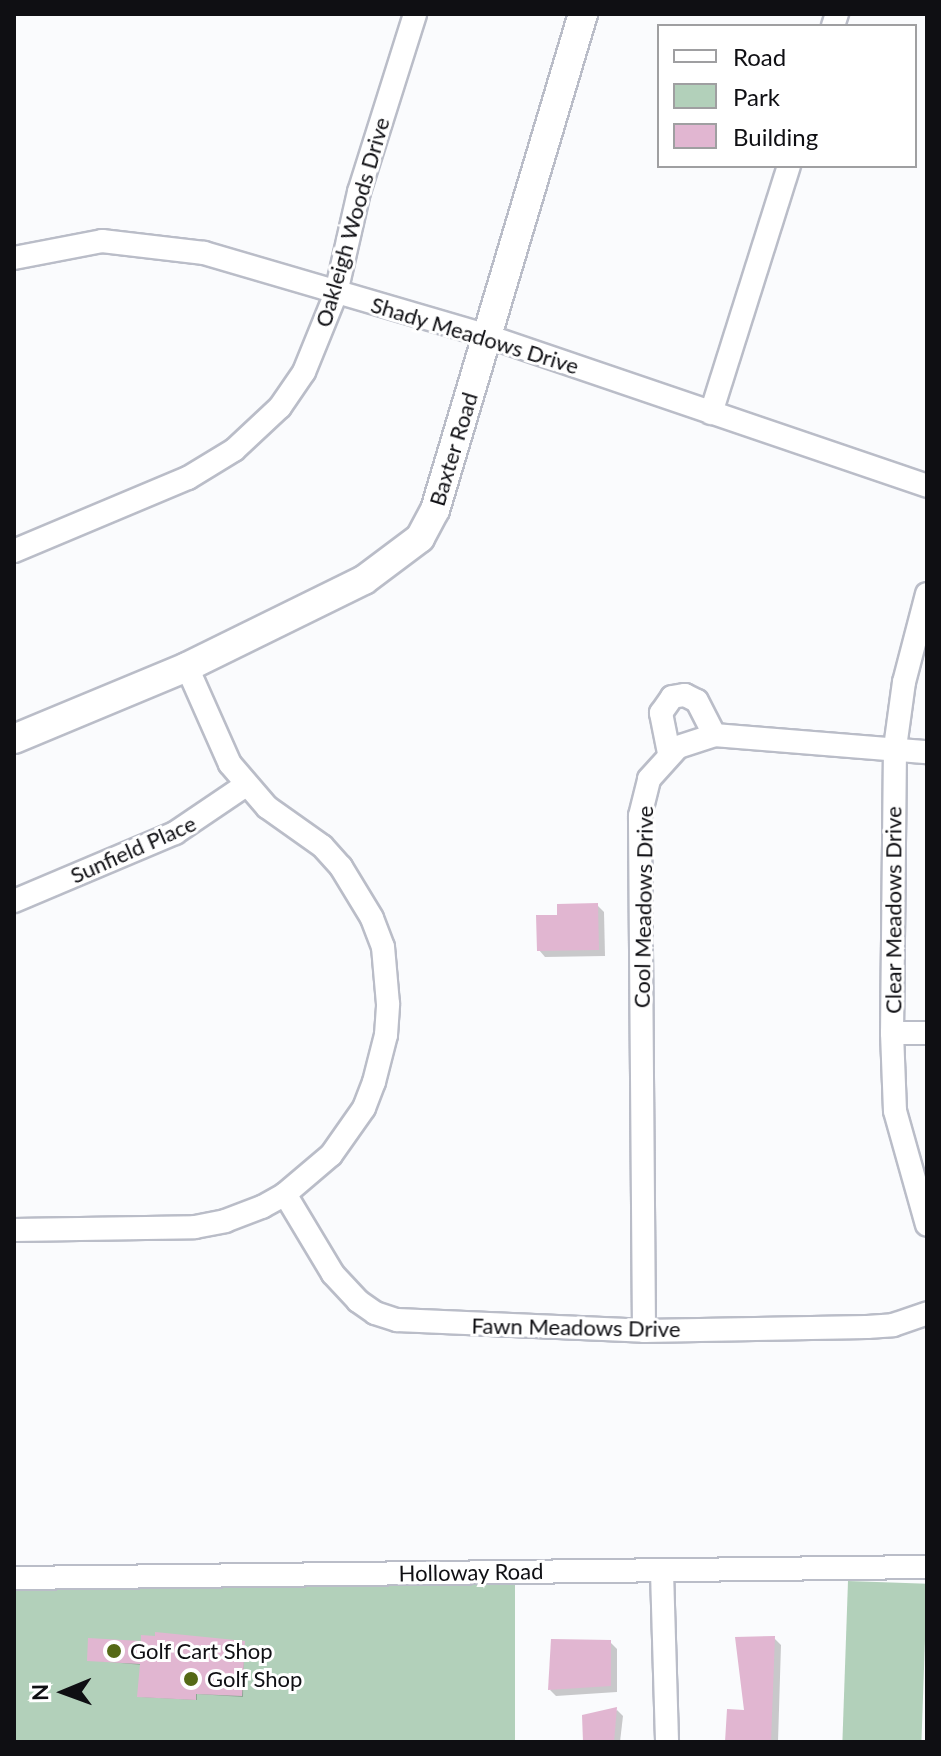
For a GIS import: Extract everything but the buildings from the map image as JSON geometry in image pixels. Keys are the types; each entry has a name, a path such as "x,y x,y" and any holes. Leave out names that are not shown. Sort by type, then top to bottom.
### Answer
{"main road":[{"name":"Baxter Road","path":"14,739 187,667 364,580 420,538 435,510 583,14"}],"street":[{"name":"Oakleigh Woods Drive","path":"14,551 188,478 234,450 280,407 304,372 336,293 359,192 415,14"},
{"path":"711,413 788,168"},
{"name":"Shady Meadows Drive","path":"14,258 102,241 204,253 487,336 927,486"},
{"name":"Clear Meadows Drive","path":"927,594 904,682 895,748 892,1033 895,1111 927,1225"},
{"path":"14,1230 195,1227 225,1221 285,1194 331,1155 364,1108 386,1035 383,947 372,918 341,867 322,846 267,807 246,785 220,747 187,667"},
{"path":"714,735 697,701 685,695 672,697 661,713 669,753 714,735 927,752"},
{"name":"Cool Meadows Drive","path":"644,1331 640,816 649,779 669,753"},
{"name":"Sunfield Place","path":"14,901 175,833 246,785"},
{"path":"892,1033 927,1033"},
{"name":"Fawn Meadows Drive","path":"285,1194 333,1274 358,1301 375,1313 419,1324 644,1331 867,1327 893,1325 927,1313"},
{"name":"Holloway Road","path":"14,1578 927,1567"},
{"path":"662,1572 667,1742"}],"green space":[{"path":"848,1581 927,1584 921,1742 842,1742"},
{"path":"14,1585 515,1585 515,1742 14,1742"}],"place":[{"name":"Golf Cart Shop","path":"114,1651"},
{"name":"Golf Shop","path":"191,1679"}]}
